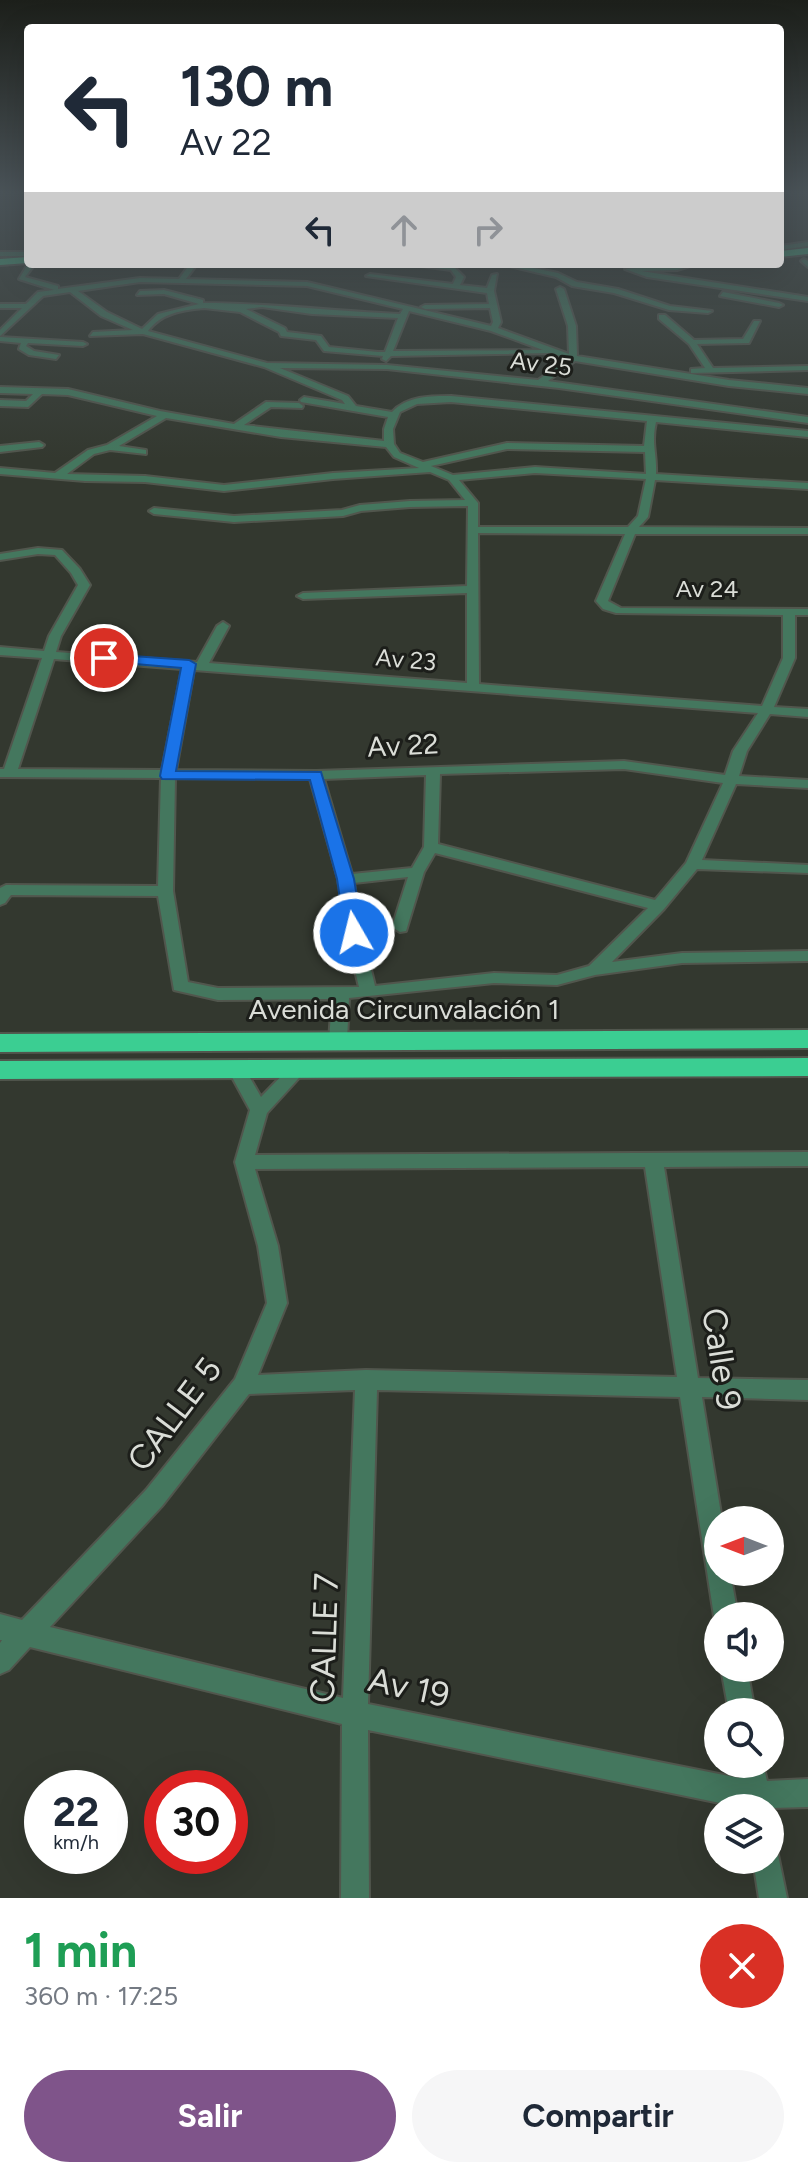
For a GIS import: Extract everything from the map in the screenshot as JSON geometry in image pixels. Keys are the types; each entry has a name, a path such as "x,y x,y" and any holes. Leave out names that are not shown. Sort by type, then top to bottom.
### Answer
{"highway":[{"name":"Avenida Circunvalación 1","path":"0,1043 808,1039"},
{"name":"Avenida Circunvalación 1","path":"0,1070 808,1067"}],"street":[{"path":"38,283 66,290 104,314 143,332 267,365 345,398 352,407"},
{"path":"83,344 26,341 0,336 25,306 41,294 121,283"},
{"path":"212,283 307,284 404,312 494,329 573,358 808,391"},
{"path":"350,295 366,283"},
{"path":"425,283 490,291"},
{"path":"455,288 457,283"},
{"path":"493,283 490,291 497,322 494,329"},
{"path":"572,283 615,291 669,308 708,311"},
{"path":"708,283 808,299"},
{"path":"560,289 572,326 573,358"},
{"path":"704,290 784,306"},
{"path":"140,293 164,292 205,305 247,310 284,334 318,338 327,349 391,354 554,352"},
{"path":"143,332 146,326 176,310 205,305"},
{"path":"233,307 262,305 312,312 404,312 494,306"},
{"path":"0,306 25,306"},
{"path":"380,366 391,354 404,312"},
{"path":"662,317 692,342 710,370"},
{"path":"692,342 746,341 757,323"},
{"path":"93,334 143,332"},
{"path":"26,341 22,347 32,353 56,357"},
{"path":"539,383 573,358"},
{"name":"Av 25","path":"267,365 380,366 559,385 808,420"},
{"path":"661,372 808,368"},
{"path":"548,409 559,385"},
{"path":"293,416 302,403 323,389"},
{"path":"0,390 68,392 166,414 389,444"},
{"path":"0,403 28,404 40,391"},
{"path":"473,687 473,503 452,478 397,455 389,444 389,425 403,405 415,399 808,434"},
{"path":"238,425 269,404 352,407 394,415"},
{"path":"57,476 91,452 110,447 166,414"},
{"path":"632,529 643,517 651,478 647,441 652,420"},
{"path":"0,449 39,445"},
{"path":"0,471 145,479 224,488 428,468 507,446 649,449"},
{"path":"110,447 143,452"},
{"path":"452,478 535,470 808,486"},
{"path":"154,511 234,519 343,513 360,508 410,504 473,503"},
{"name":"Av 24","path":"632,529 602,601 607,607 620,611 808,612"},
{"path":"473,530 808,531"},
{"path":"0,557 38,551 58,552 84,585 55,636 5,773"},
{"path":"303,596 474,589"},
{"path":"595,970 659,906 693,864 726,795 740,751 766,710 789,658 789,611"},
{"path":"223,626 195,665 168,776 165,891 180,986 218,994 368,992 494,978 557,980 595,970 682,958 808,956"},
{"name":"Av 23","path":"0,651 808,713"},
{"name":"Av 22","path":"5,773 316,775 624,765 729,780 808,784"},
{"path":"400,927 417,872 431,847 433,770"},
{"path":"316,775 346,879 354,933 368,992"},
{"path":"431,847 659,906"},
{"path":"693,864 808,869"},
{"path":"346,879 417,872"},
{"path":"0,900 6,890 165,891"},
{"path":"338,1041 341,993"},
{"path":"236,1068 259,1110"},
{"path":"299,1068 259,1110 244,1162 808,1159"},
{"name":"Calle 9","path":"653,1159 708,1506"},
{"name":"CALLE 5","path":"0,1661 13,1629 154,1498 243,1385 277,1303 268,1246 244,1162"},
{"path":"243,1385 366,1380 690,1390 808,1390"},
{"name":"CALLE 7","path":"355,1898 355,1714 366,1380"},
{"name":"Av 19","path":"13,1629 355,1714 725,1794"},
{"name":"Av 19","path":"784,1797 808,1793"},
{"path":"769,1874 773,1898"}],"route":[{"path":"104,658 189,664 168,776 316,775 346,879 354,933"}]}
